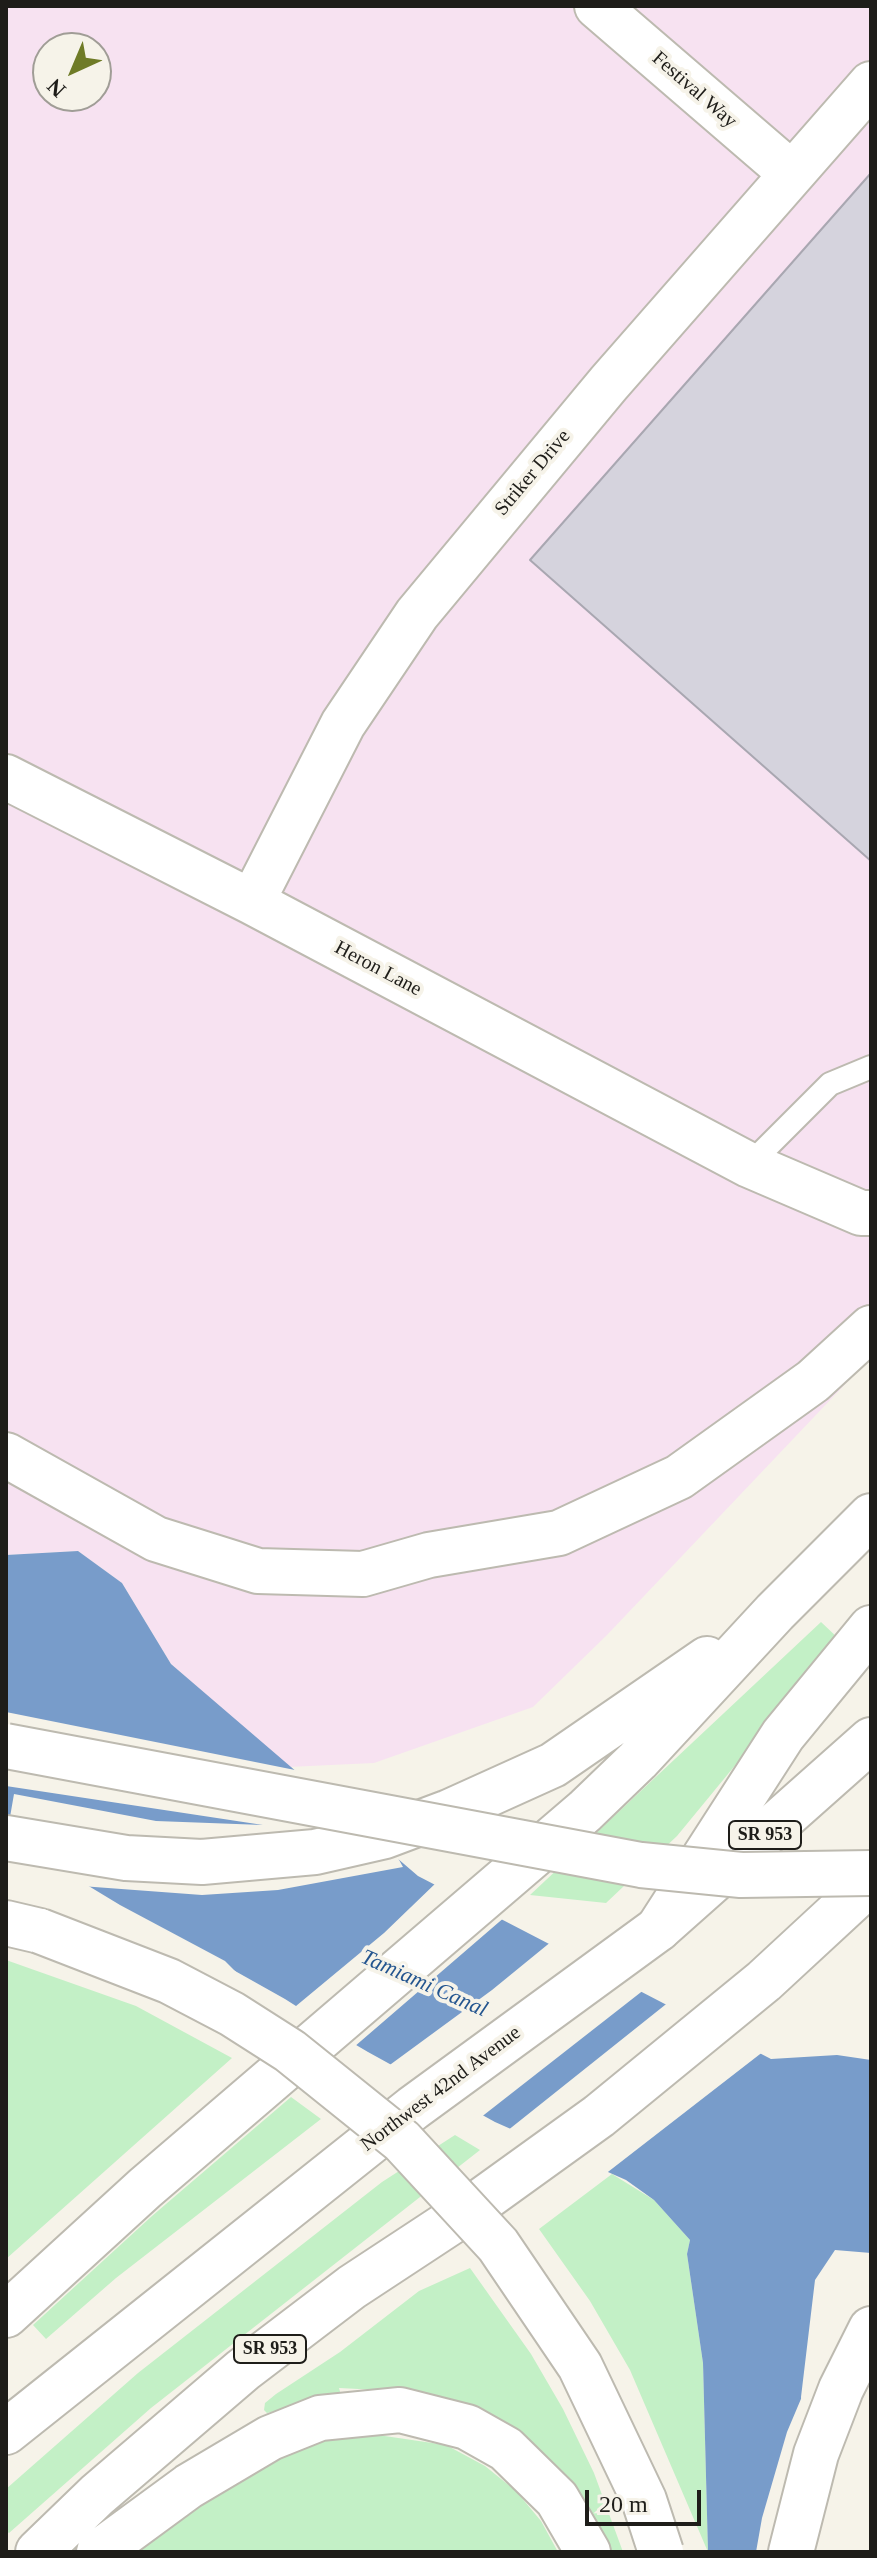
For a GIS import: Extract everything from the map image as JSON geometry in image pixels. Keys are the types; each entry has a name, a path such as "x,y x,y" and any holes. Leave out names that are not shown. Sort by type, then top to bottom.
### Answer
{"main road":[{"name":"Festival Way","path":"597,6 792,174"},
{"name":"Striker Drive","path":"252,902 343,724 417,614 609,383 871,84"},
{"name":"Heron Lane","path":"6,777 252,902 749,1165 861,1213 871,1213"},
{"path":"6,1455 156,1539 258,1571 363,1574 429,1555 559,1533 679,1477 813,1381 871,1328"},
{"path":"6,2315 145,2188 532,1858 638,1760 775,1612 871,1516"},
{"path":"6,1838 126,1858 202,1862 315,1852 385,1836 449,1812 553,1765 775,1612"},
{"path":"658,1929 783,1735 871,1628"},
{"name":"Northwest 42nd Avenue","path":"6,2432 413,2108 658,1929 871,1740"},
{"path":"6,1746 534,1848 641,1865 741,1875 871,1873"},
{"name":"SR 953","path":"38,2552 116,2478 243,2370 352,2287 523,2172 599,2116 764,1981 871,1882"},
{"path":"23,1927 169,1981 232,2014 347,2093 453,2192 498,2245 580,2366 644,2500 661,2552"},
{"path":"791,2552 816,2454 841,2389 871,2329"},
{"path":"99,2552 178,2493 270,2438 320,2418 400,2410 467,2427 506,2449 526,2465 557,2499 588,2552"}],"lane":[{"path":"749,1165 830,1084 871,1067"}],"shaded area":[{"path":"6,6 871,6 871,1357 607,1635 533,1707 374,1763 288,1767 171,1664 122,1583 78,1551 6,1555"}],"green space":[{"path":"821,1622 839,1639 677,1836 606,1903 530,1895"},
{"path":"6,1960 136,2006 232,2058 6,2259"},
{"path":"291,2097 321,2119 116,2278 46,2339 33,2325 152,2216"},
{"path":"455,2135 480,2150 151,2408 9,2533 6,2531 6,2489 138,2373 382,2182"},
{"path":"612,2174 654,2200 690,2240 687,2254 703,2363 708,2552 630,2370 590,2301 539,2229"},
{"path":"470,2268 531,2354 563,2409 594,2473 623,2552 608,2552 581,2495 543,2453 507,2425 398,2391 339,2388 341,2395 267,2413 264,2410 265,2403 276,2394 340,2352 419,2291"},
{"path":"371,2434 446,2445 485,2466 516,2491 541,2521 558,2552 134,2552 244,2475 286,2452 321,2439"}],"water":[{"name":"Tamiami Canal","path":"78,1551 122,1583 171,1664 418,1876 771,2059 837,2055 871,2060 871,2253 835,2250 815,2280 801,2397 820,2552 708,2552 703,2363 687,2254 690,2240 654,2200 626,2180 495,2122 368,2052 242,1978 225,1961 120,1905 6,1836 6,1555"}],"pier":[{"path":"6,1712 300,1771 393,1849 403,1867 278,1890 202,1895 81,1886 6,1840 14,1794 156,1821 263,1825 6,1786"},
{"path":"438,1881 506,1916 354,2047 358,2051 240,1982 223,1964 296,2006 384,1933"},
{"path":"552,1941 645,1989 480,2118 387,2067 492,1990"},
{"path":"670,2001 764,2051 604,2175 507,2131"},
{"path":"806,2387 824,2552 756,2552 762,2518 787,2432"}],"building":[{"path":"871,173 871,861 530,560"}]}
